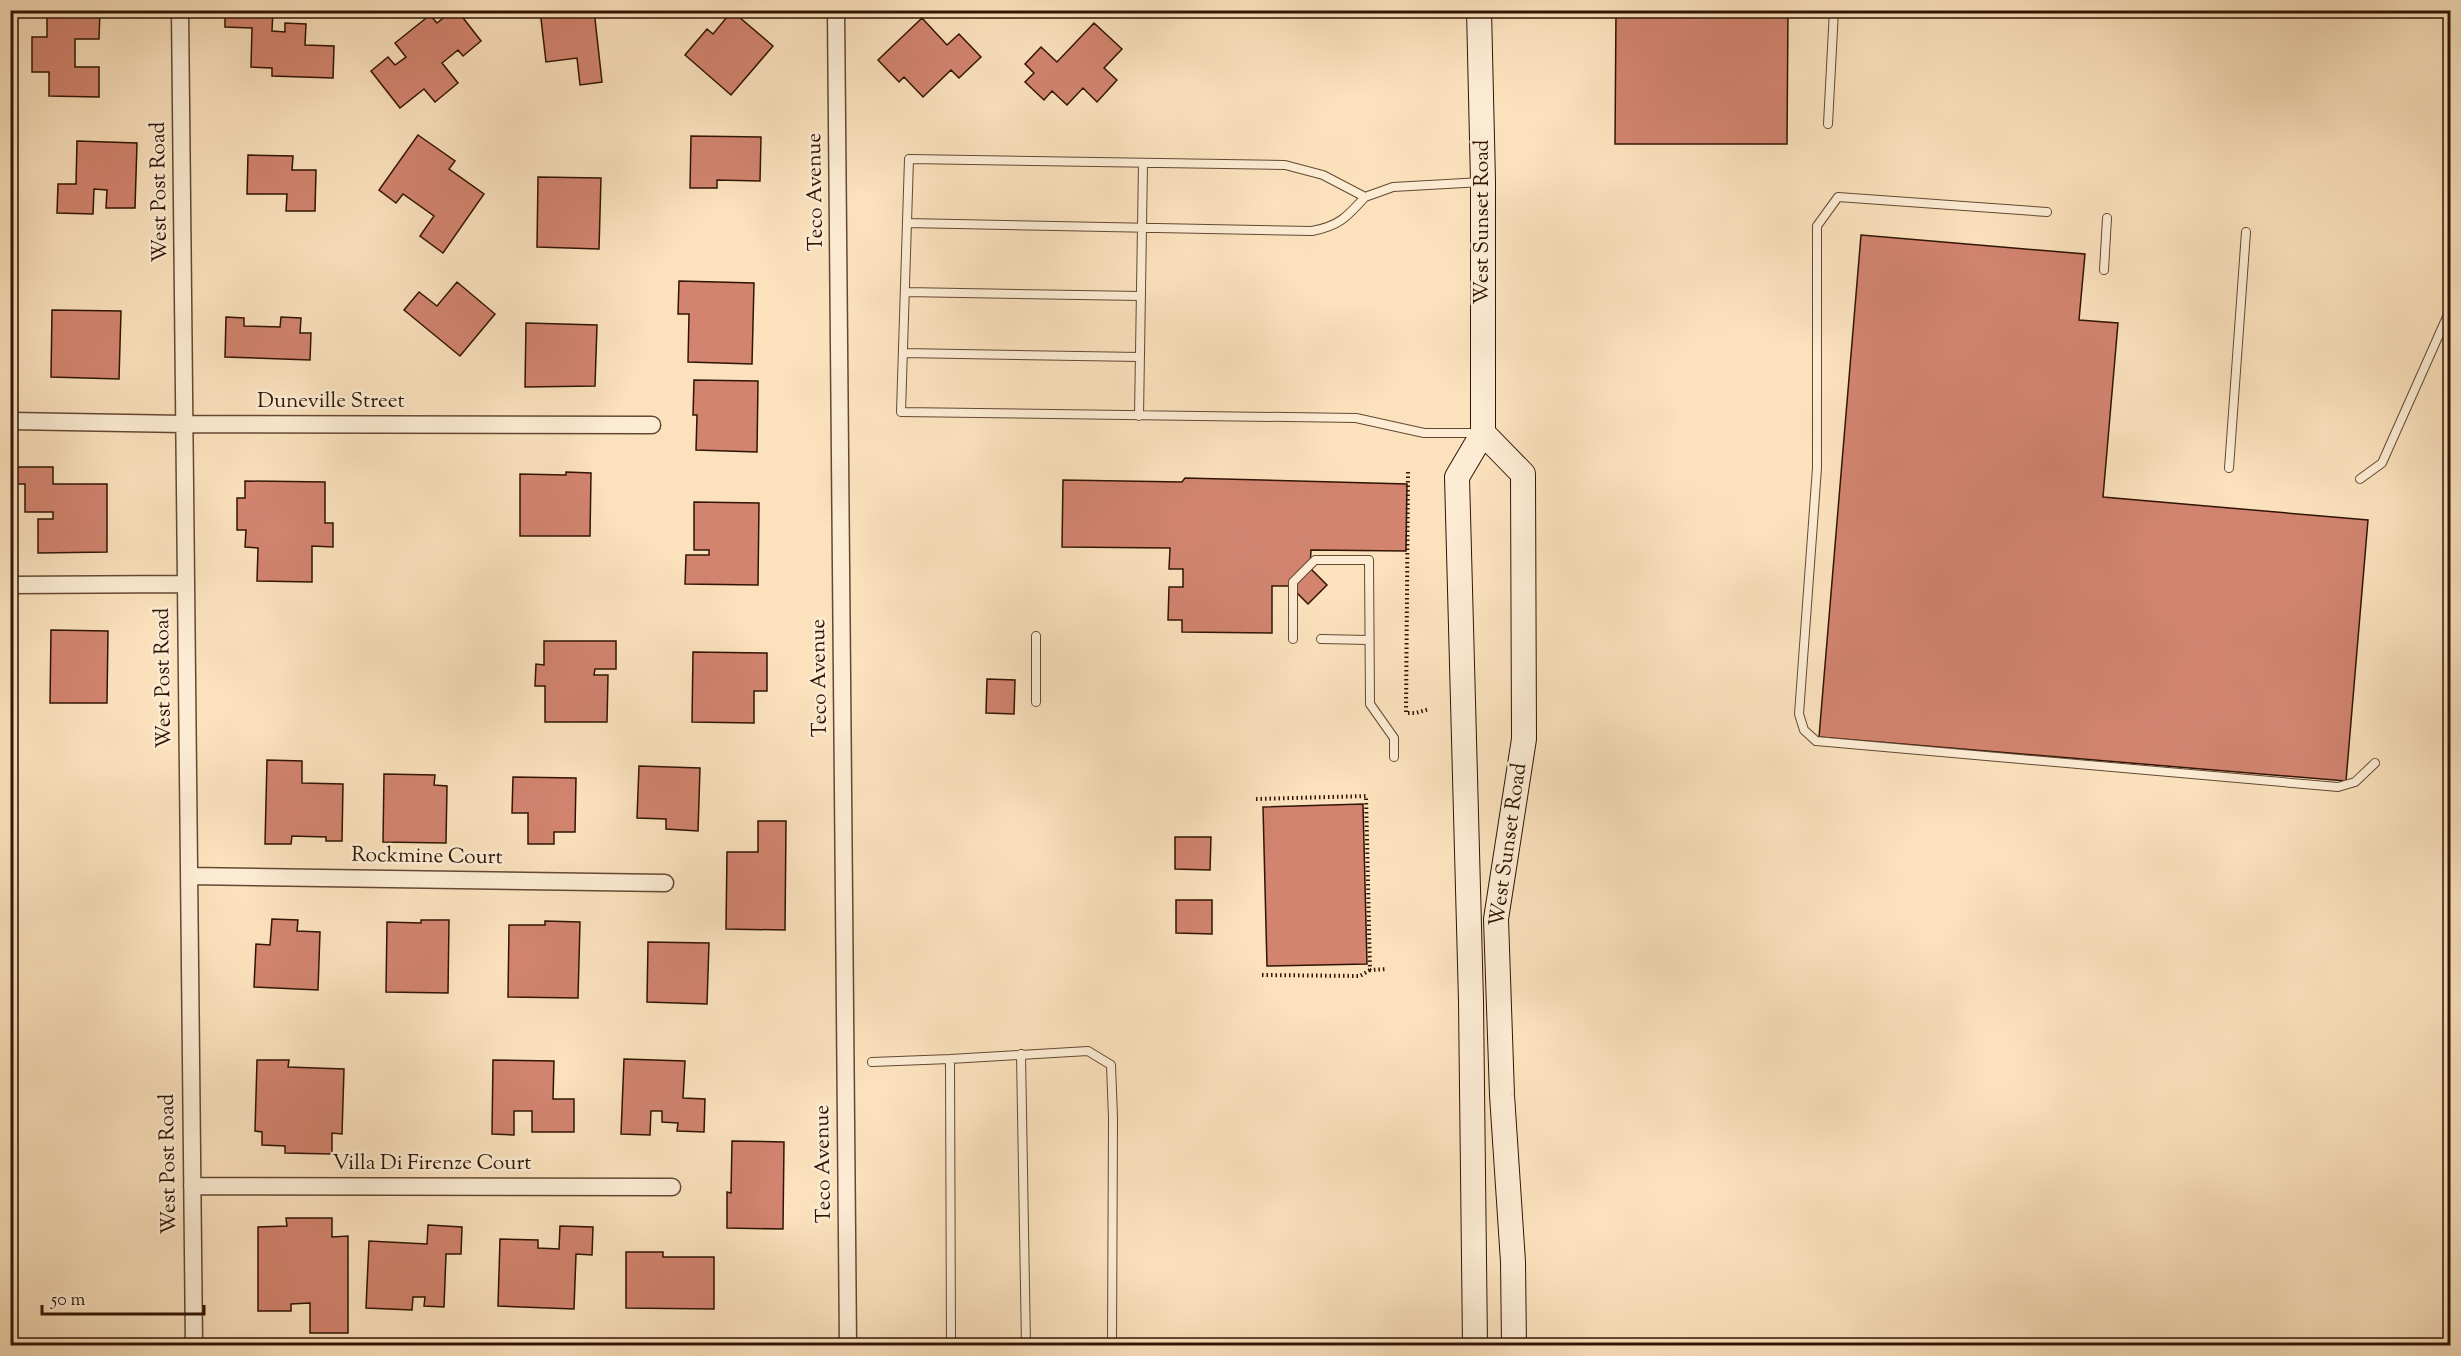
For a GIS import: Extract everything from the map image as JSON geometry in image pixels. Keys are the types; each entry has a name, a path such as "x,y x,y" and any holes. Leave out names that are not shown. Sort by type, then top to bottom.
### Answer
{"main road":[{"name":"West Sunset Road","path":"1475,1346 1471,1000 1457,477 1483,433 1483,182 1479,10"},
{"name":"West Sunset Road","path":"1483,433 1522,474 1524,739 1496,919 1502,1095 1513,1262 1514,1346"}],"street":[{"name":"West Post Road","path":"180,10 194,1346"},
{"name":"Teco Avenue","path":"837,10 848,1346"},
{"name":"Duneville Street","path":"10,421 184,424 652,425"},
{"path":"10,585 186,584"},
{"name":"Rockmine Court","path":"189,876 665,883"},
{"name":"Villa Di Firenze Court","path":"192,1186 672,1187"}],"lane":[{"path":"1828,124 1834,10"},
{"path":"1365,197 1323,175 1285,165 909,159 901,412 1356,418 1424,433 1483,433"},
{"path":"1139,416 1143,163"},
{"path":"907,223 1312,231 1329,228 1344,220 1365,197 1393,187 1483,182"},
{"path":"2047,212 1838,196 1817,226 1817,468 1799,714 1804,730 1816,741 2338,787 2355,782 2375,763"},
{"path":"2104,270 2107,218"},
{"path":"2229,468 2246,232"},
{"path":"905,292 1141,296"},
{"path":"2360,479 2382,463 2451,310"},
{"path":"903,353 1140,357"},
{"path":"1293,639 1293,582 1315,560 1369,560 1370,704 1394,738 1394,757"},
{"path":"1036,636 1036,702"},
{"path":"1321,639 1369,640"},
{"path":"872,1062 1088,1051 1111,1065 1112,1346"},
{"path":"1021,1053 1026,1346"},
{"path":"950,1059 951,1346"}],"path":[{"path":"1407,472 1406,713 1429,709"},
{"path":"1256,798 1366,795 1370,970"},
{"path":"1262,975 1360,976 1370,970 1387,969"}],"building":[{"path":"47,10 100,10 99,39 75,39 75,67 99,67 99,97 49,96 49,72 32,72 32,37 47,37"},
{"path":"225,10 273,10 272,31 285,32 285,23 306,24 305,45 334,46 333,78 272,76 272,68 251,67 252,28 225,27"},
{"path":"453,10 457,10 481,41 463,56 458,50 442,63 458,83 435,102 424,89 400,108 371,71 388,57 395,65 406,57 395,43 430,15 437,23"},
{"path":"540,10 594,10 602,82 580,85 577,58 546,62"},
{"path":"1616,10 1788,10 1787,144 1615,144"},
{"path":"732,11 773,46 731,95 685,55 707,29 713,34"},
{"path":"922,18 947,45 959,34 981,57 959,78 951,70 923,97 904,77 899,82 878,60"},
{"path":"1094,23 1122,49 1104,68 1117,80 1097,102 1083,88 1067,105 1052,91 1044,100 1025,82 1034,73 1025,64 1041,47 1057,62"},
{"path":"418,135 455,161 449,169 484,194 443,253 420,236 434,216 403,194 396,203 379,190"},
{"path":"691,136 761,137 760,181 717,180 717,188 690,188"},
{"path":"77,141 137,143 135,208 106,208 107,190 94,189 93,214 57,213 58,184 76,184"},
{"path":"248,155 293,156 292,170 316,170 315,211 286,211 287,194 247,194"},
{"path":"538,177 601,178 599,249 537,247"},
{"path":"1861,235 2085,254 2079,320 2118,323 2103,497 2368,520 2346,781 1819,737"},
{"path":"679,281 754,283 752,364 688,362 689,314 678,314"},
{"path":"457,282 495,314 460,356 404,310 419,292 437,306"},
{"path":"52,310 121,311 119,379 51,377"},
{"path":"226,317 244,318 244,326 280,327 281,317 301,318 300,333 311,333 310,360 225,357"},
{"path":"526,323 597,325 595,386 525,387"},
{"path":"694,380 758,381 757,452 696,450 697,415 693,415"},
{"path":"12,467 53,467 53,484 107,484 107,552 38,553 38,519 53,519 53,512 25,512 25,484 12,484"},
{"path":"566,472 591,473 590,536 520,536 520,474 566,475"},
{"path":"1185,478 1407,484 1406,551 1311,550 1310,568 1327,585 1308,604 1290,586 1272,586 1272,633 1182,632 1182,620 1168,620 1169,587 1183,587 1183,569 1169,569 1170,548 1062,547 1063,480 1182,482"},
{"path":"245,481 325,482 325,523 333,523 333,547 312,546 312,582 257,581 258,548 245,547 246,530 237,530 237,498 245,498"},
{"path":"694,502 759,503 758,585 685,584 686,555 709,555 709,550 694,550"},
{"path":"51,630 108,631 107,703 50,703"},
{"path":"544,641 616,641 616,669 595,669 594,675 608,675 607,722 545,722 545,686 535,686 536,664 544,665"},
{"path":"693,652 767,653 767,691 754,691 754,723 692,722"},
{"path":"987,679 1015,680 1014,714 986,713"},
{"path":"267,760 302,761 302,783 343,784 342,841 326,841 326,837 292,836 291,844 265,844"},
{"path":"639,766 700,768 698,831 666,829 666,819 637,818"},
{"path":"384,774 435,775 434,785 447,786 446,843 383,842"},
{"path":"513,777 576,778 575,832 554,832 554,844 528,844 528,813 512,813"},
{"path":"1363,804 1367,964 1267,966 1263,807"},
{"path":"758,821 786,821 785,930 726,929 727,852 758,852"},
{"path":"1175,837 1211,837 1210,870 1175,869"},
{"path":"1176,900 1212,900 1212,934 1176,933"},
{"path":"272,919 298,920 297,931 320,932 318,990 254,987 256,944 270,945"},
{"path":"421,920 449,920 448,993 386,992 387,922 421,923"},
{"path":"545,921 580,922 578,998 508,997 509,925 545,925"},
{"path":"648,942 709,943 707,1004 647,1002"},
{"path":"624,1059 685,1061 683,1098 705,1099 704,1132 677,1131 678,1123 662,1122 662,1111 651,1111 650,1135 621,1134"},
{"path":"257,1060 289,1060 288,1067 344,1069 342,1134 332,1133 332,1154 285,1153 285,1146 262,1145 262,1132 255,1131"},
{"path":"493,1060 554,1061 553,1099 574,1099 574,1132 532,1132 532,1111 514,1111 514,1135 492,1134"},
{"path":"732,1141 784,1142 783,1229 727,1228 727,1192 731,1193"},
{"path":"286,1218 332,1218 332,1237 348,1236 348,1333 310,1333 310,1303 291,1304 291,1311 258,1311 258,1227 287,1226"},
{"path":"428,1225 462,1227 461,1254 446,1254 444,1307 424,1306 425,1297 413,1297 412,1310 366,1308 369,1241 427,1244"},
{"path":"560,1226 593,1227 592,1255 576,1254 574,1309 498,1306 500,1239 538,1240 538,1248 559,1249"},
{"path":"626,1252 663,1252 663,1257 714,1257 714,1309 626,1308"}]}
